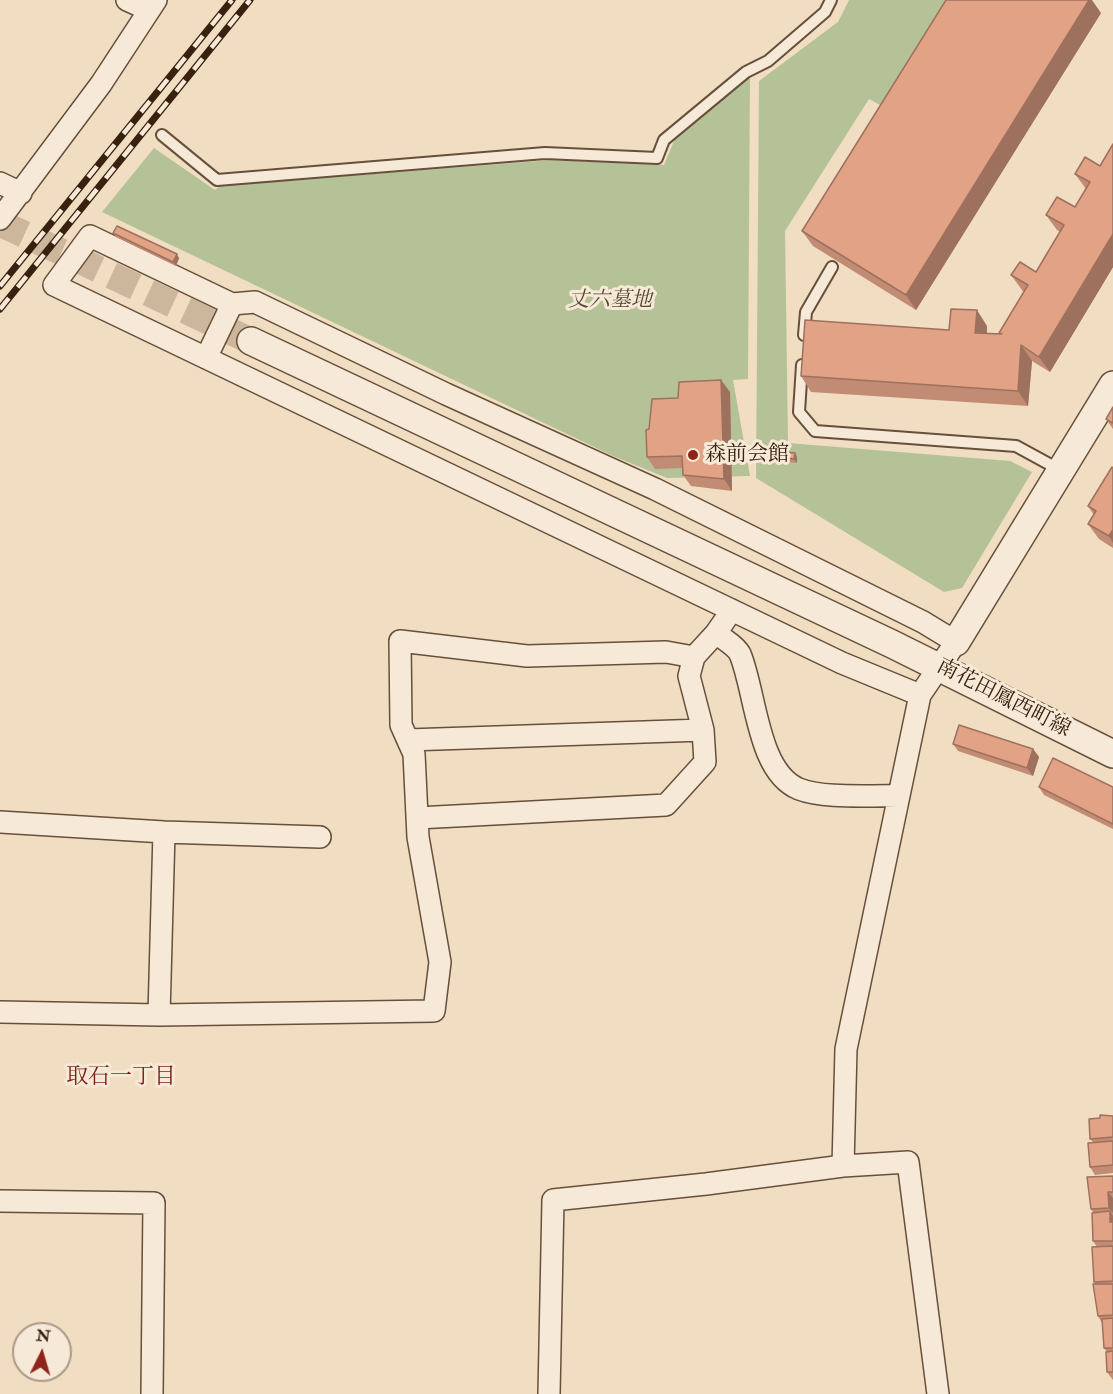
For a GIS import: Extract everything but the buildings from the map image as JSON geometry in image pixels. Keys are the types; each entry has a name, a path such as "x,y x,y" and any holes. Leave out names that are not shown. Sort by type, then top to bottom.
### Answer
{"street":[{"path":"0,219 101,84 152,5 127,0"},
{"path":"0,183 21,193"},
{"path":"920,695 842,663 54,285 90,236 232,304 255,302 446,394 655,489 923,622 956,642"},
{"path":"206,358 232,304"},
{"name":"南花田鳳西町線","path":"251,341 892,644 1113,754"},
{"path":"843,1166 846,1050 920,695 956,642 1113,385"},
{"path":"417,818 666,806 705,762 703,729 689,676 694,657 716,633 732,610"},
{"path":"716,633 739,652 769,757 782,780 800,789 823,793 899,796"},
{"path":"0,1012 159,1015 434,1011 440,962 417,818 414,754 401,725 400,641 527,656 666,652 694,657"},
{"path":"408,740 703,729"},
{"path":"0,822 164,832 320,837"},
{"path":"159,1015 164,832"},
{"path":"549,1394 553,1200 706,1184 843,1166 908,1162 938,1394"},
{"path":"0,1201 154,1203 152,1394"}],"lane":[{"path":"162,135 218,180 545,153 657,158 664,140 746,72 768,62 825,12 831,0"},
{"path":"832,267 806,312 799,411 815,431 1016,446 1060,470"}],"green space":[{"path":"849,0 956,0 889,110 869,99 785,231 788,443 1010,461 1032,472 962,588 944,592 756,478 759,81 838,22"},
{"name":"丈六墓地","path":"750,76 748,379 733,380 750,476 667,478 613,456 102,212 154,148 215,190 220,186 551,160 664,165 674,141"}],"tunnel":[{"path":"0,223 251,341"}],"railway":[{"path":"0,286 232,0"},
{"path":"0,309 250,0"}],"place":[{"name":"森前会館","path":"693,455"}],"district":[{"name":"取石一丁目","path":"121,1078"}]}
